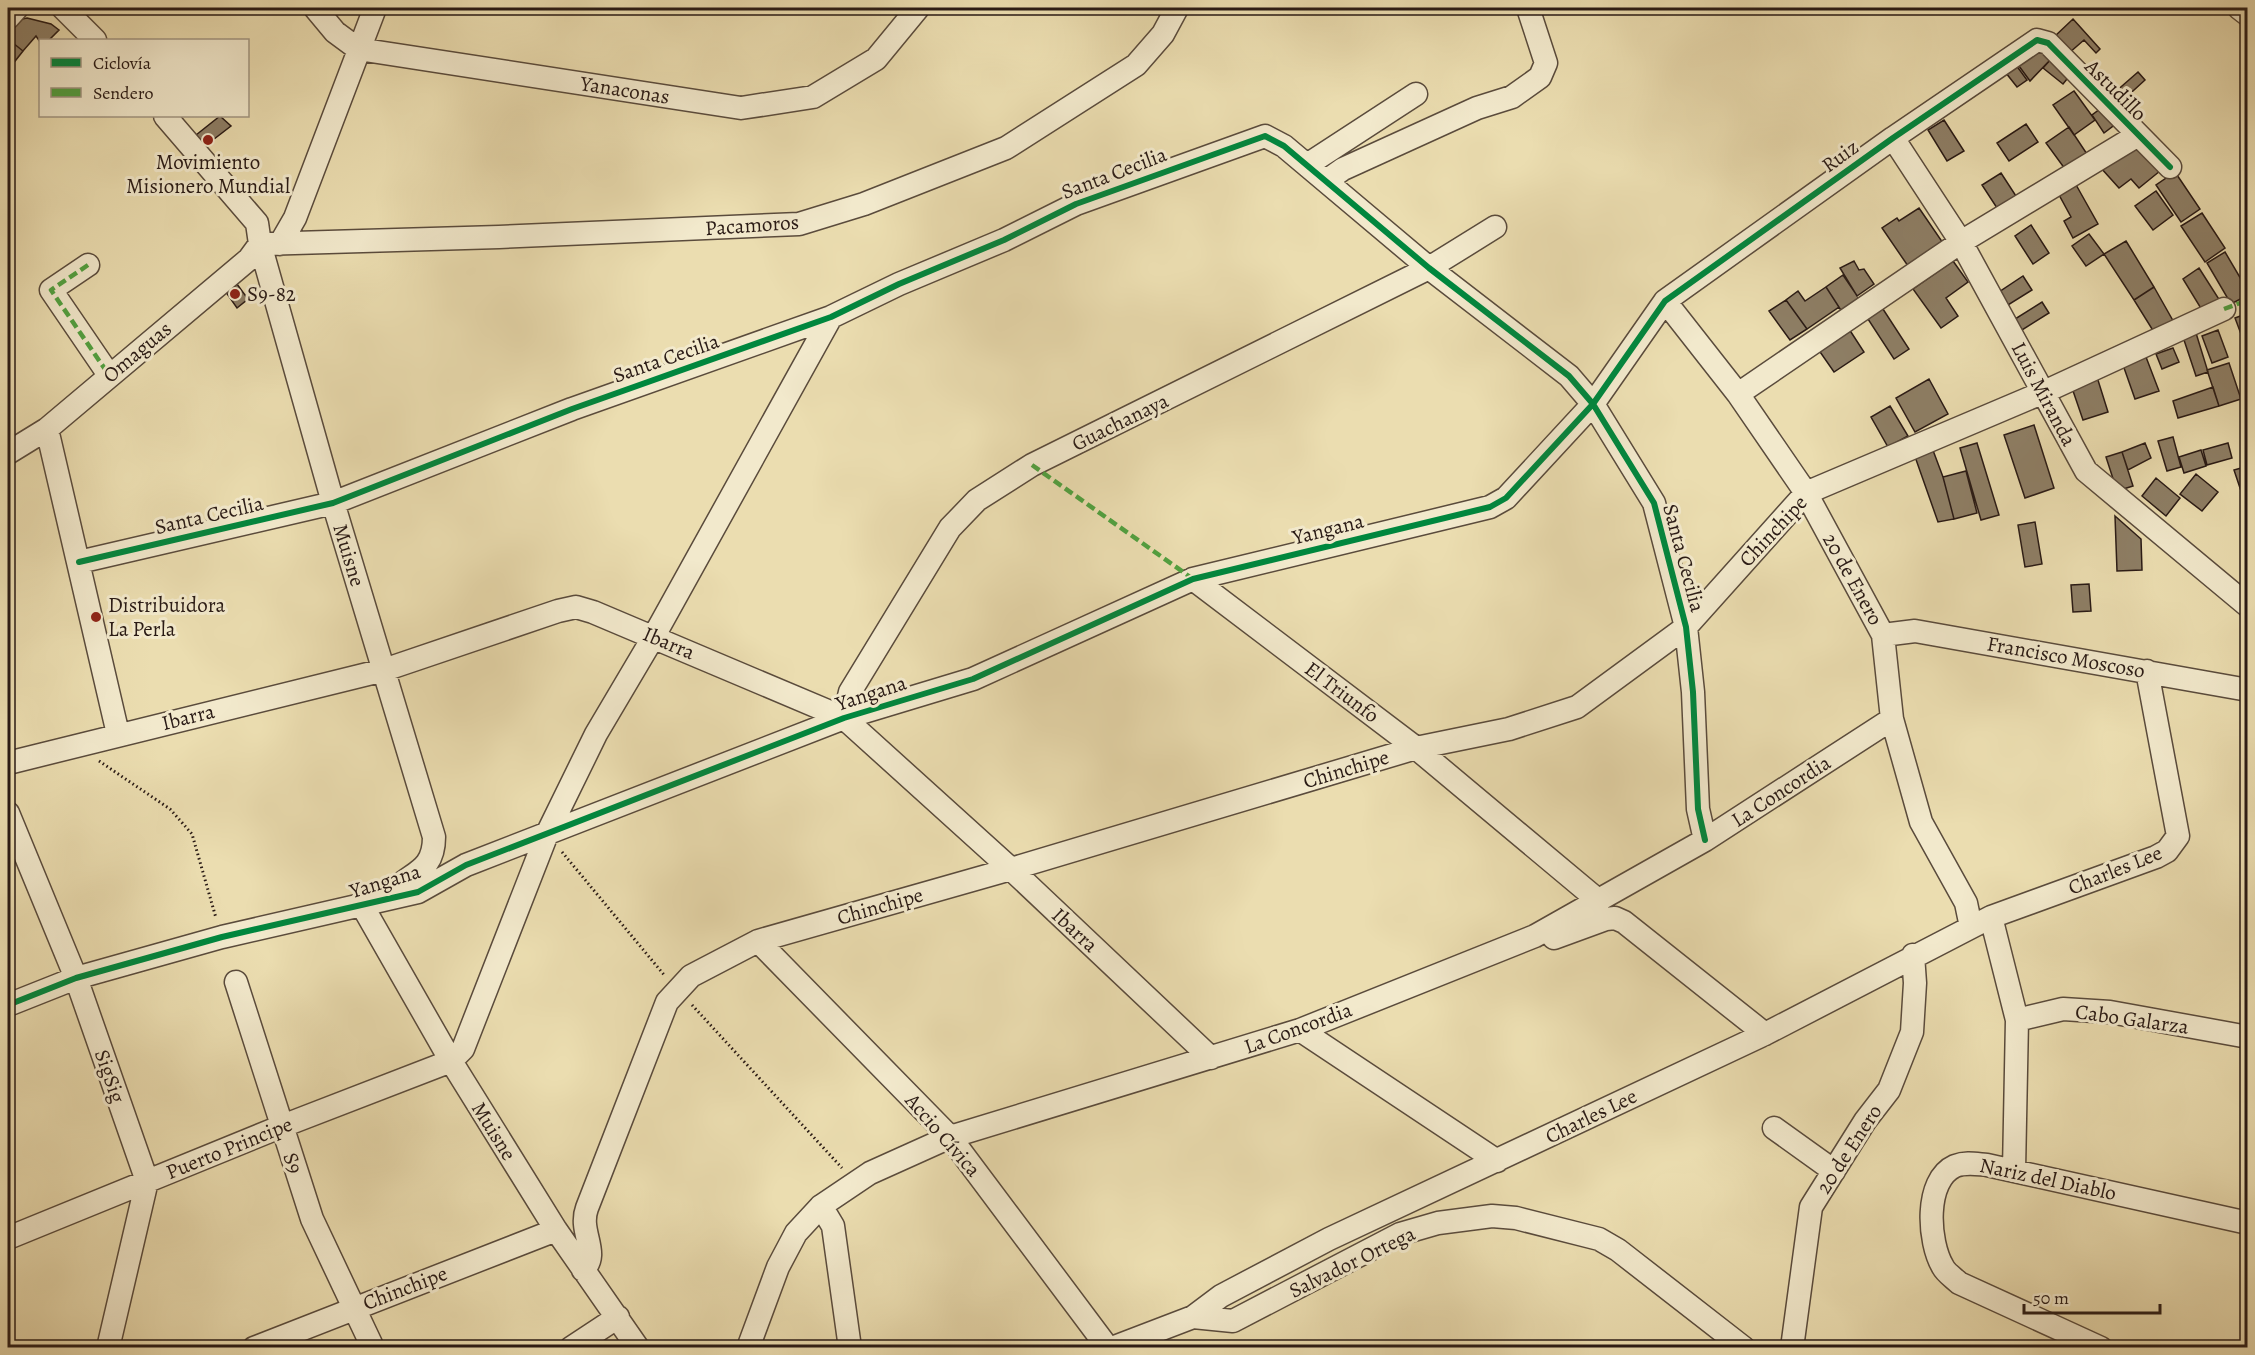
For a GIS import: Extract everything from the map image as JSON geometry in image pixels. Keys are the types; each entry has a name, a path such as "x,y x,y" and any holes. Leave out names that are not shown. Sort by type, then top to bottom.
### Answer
{"street":[{"path":"8,18 17,8"},
{"path":"63,8 94,39"},
{"name":"Yanaconas","path":"315,8 335,32 358,49 741,108 813,98 876,59 918,8"},
{"name":"Omaguas","path":"8,453 47,429 249,259 270,244 295,218 375,8"},
{"name":"Pacamoros","path":"270,244 799,224 864,204 1006,148 1136,66 1163,34 1177,8"},
{"path":"1326,181 1350,166 1477,108 1512,97 1528,87 1540,76 1546,63 1528,8"},
{"path":"2239,8 2247,15"},
{"name":"Astudillo","path":"2037,40 2048,43 2170,167"},
{"name":"Ruiz","path":"1665,301 1893,138 2037,40"},
{"path":"1307,165 1416,94"},
{"name":"Muisne","path":"166,117 251,213 270,244 333,503 434,837 434,854 425,867 400,884 386,900"},
{"name":"Astudillo","path":"1738,394 1961,243 2138,135"},
{"name":"Santa Cecilia","path":"79,562 333,503 572,409 831,317 899,284 1004,240 1076,204 1265,136 1284,146 1429,268 1569,376 1593,404 1654,503 1686,627 1693,693 1698,809 1705,840"},
{"name":"Luis Miranda","path":"1893,138 1961,243 2086,471 2247,606"},
{"name":"Guachanaya","path":"844,718 850,692 937,549 950,528 977,500 1032,465 1429,268 1495,227"},
{"path":"88,265 51,291 110,375"},
{"name":"20 de Enero","path":"1665,301 1738,394 1806,493 1883,635 1892,718 1921,822 1966,903 1981,922"},
{"name":"Yangana","path":"8,1005 76,978 222,937 363,907 418,892 466,865 844,718 973,679 1193,579 1490,507 1506,498 1593,404 1665,301"},
{"name":"Chinchipe","path":"583,1270 590,1263 592,1255 583,1220 667,1002 691,976 758,941 1011,869 1416,748 1509,729 1577,707 1686,627 1806,493 2044,392 2224,309"},
{"path":"451,1061 463,1049 547,834 596,734 654,636 831,317"},
{"path":"47,429 118,734"},
{"name":"El Triunfo","path":"1193,579 1416,748 1599,901"},
{"name":"Ibarra","path":"8,763 384,670 576,608 593,612 844,718 1011,869 1211,1058"},
{"name":"Francisco Moscoso","path":"1883,635 1915,631 2247,690"},
{"name":"Charles Lee","path":"1193,1317 1221,1296 1329,1239 1765,1034 1913,955 1981,922 2167,851 2178,836 2147,671"},
{"name":"La Concordia","path":"748,1347 778,1267 796,1233 821,1206 870,1173 950,1137 1300,1030 1535,936 1705,840 1892,718"},
{"name":"SigSig","path":"8,813 76,978 147,1182"},
{"name":"Muisne","path":"363,907 451,1061 556,1230 638,1347"},
{"path":"1535,936 1548,939 1615,918 1624,922 1765,1034"},
{"path":"1981,922 2017,1020 2014,1170"},
{"name":"Accio Cívica","path":"758,941 950,1137 1110,1347"},
{"name":"20 de Enero","path":"1792,1347 1811,1207 1889,1090 1912,1032 1915,983 1913,955"},
{"name":"S9","path":"236,982 280,1127 312,1219 373,1347"},
{"name":"Cabo Galarza","path":"2017,1020 2063,1009 2110,1012 2247,1037"},
{"path":"1300,1030 1497,1161"},
{"name":"Puerto Principe","path":"8,1238 280,1127 451,1061"},
{"path":"1774,1128 1834,1171"},
{"name":"Nariz del Diablo","path":"2101,1347 1959,1283 1943,1269 1935,1248 1930,1218 1940,1179 1953,1167 1966,1163 2014,1170 2247,1223"},
{"path":"108,1347 147,1182"},
{"path":"821,1206 833,1226 850,1347"},
{"name":"Salvador Ortega","path":"1110,1347 1193,1317 1233,1322 1400,1234 1438,1223 1492,1216 1538,1222 1599,1239 1618,1250 1744,1347"},
{"name":"Chinchipe","path":"254,1347 556,1230"},
{"path":"571,1347 618,1317"}],"path":[{"path":"75,745 170,809 192,834 222,937"},
{"path":"547,834 677,990 856,1183"}],"building":[{"path":"27,18 51,24 59,30 50,39 39,40 36,36 23,51 8,39 8,22"},
{"path":"2073,19 2100,49 2096,53 2084,40 2069,53 2054,37"},
{"path":"8,39 23,51 8,70"},
{"path":"2040,46 2052,58 2030,81 2019,66"},
{"path":"2052,58 2071,74 2063,84 2043,68"},
{"path":"2016,65 2027,80 2017,87 2006,73"},
{"path":"2138,72 2145,80 2122,101 2114,93"},
{"path":"2074,91 2095,120 2074,135 2053,105"},
{"path":"2104,106 2117,123 2104,133 2092,115"},
{"path":"219,117 231,126 205,146 196,135"},
{"path":"1944,120 1964,151 1947,161 1928,130"},
{"path":"2026,124 2038,142 2009,161 1997,143"},
{"path":"2069,127 2087,154 2065,169 2046,143"},
{"path":"2134,140 2160,171 2139,188 2131,179 2119,188 2101,168"},
{"path":"2175,172 2200,209 2181,222 2156,185"},
{"path":"2001,173 2016,196 1997,208 1982,185"},
{"path":"2075,183 2098,224 2073,238 2064,221 2071,217 2058,193"},
{"path":"2156,191 2173,215 2153,230 2135,206"},
{"path":"1919,208 1943,243 1908,266 1882,228 1897,218 1899,221"},
{"path":"2202,213 2225,248 2205,262 2181,226"},
{"path":"2031,225 2049,253 2033,264 2015,236"},
{"path":"2089,234 2104,254 2086,266 2072,246"},
{"path":"2126,241 2154,287 2134,300 2104,254"},
{"path":"2225,252 2248,291 2248,295 2231,304 2207,263"},
{"path":"1854,261 1859,270 1864,269 1874,284 1857,296 1840,268"},
{"path":"1953,261 1968,282 1946,298 1958,316 1941,328 1913,289"},
{"path":"2199,268 2222,304 2205,315 2183,279"},
{"path":"1843,275 1860,300 1842,312 1826,287"},
{"path":"2023,276 2032,290 2008,305 1999,292"},
{"name":"S9-82","path":"234,280 248,299 237,308 223,288"},
{"path":"1826,287 1839,307 1807,329 1786,300 1798,291 1805,301"},
{"path":"2154,287 2176,326 2157,337 2134,300"},
{"path":"1786,300 1807,329 1790,340 1769,311"},
{"path":"2042,302 2049,313 2022,330 2015,319"},
{"path":"1881,306 1909,349 1894,359 1866,316"},
{"path":"2248,313 2248,339 2245,332 2241,334 2235,318"},
{"path":"1849,329 1864,352 1834,372 1818,349"},
{"path":"2218,330 2228,357 2212,363 2202,336"},
{"path":"2196,333 2208,372 2196,376 2183,337"},
{"path":"2173,348 2179,362 2162,369 2156,354"},
{"path":"2146,357 2159,391 2135,399 2123,365"},
{"path":"2229,363 2241,399 2219,406 2207,370"},
{"path":"2097,377 2108,412 2083,420 2071,385"},
{"path":"1929,379 1948,414 1915,432 1896,398"},
{"path":"2213,387 2219,406 2178,418 2173,401"},
{"path":"1890,406 1908,436 1888,447 1871,417"},
{"path":"2034,425 2054,488 2025,498 2004,435"},
{"path":"2173,437 2181,467 2167,471 2158,441"},
{"path":"1977,443 1999,515 1981,520 1960,448"},
{"path":"2145,443 2151,458 2128,470 2122,452"},
{"path":"2228,443 2232,458 2207,465 2203,450"},
{"path":"1931,445 1943,477 1954,519 1938,522 1913,451"},
{"path":"2201,450 2206,466 2184,473 2179,457"},
{"path":"2122,452 2133,486 2117,491 2106,457"},
{"path":"2248,466 2248,495 2243,497 2234,470"},
{"path":"1966,471 1977,513 1954,519 1943,477"},
{"path":"2196,474 2218,492 2202,511 2180,494"},
{"path":"2156,478 2180,498 2166,516 2142,496"},
{"path":"2115,516 2141,539 2142,570 2117,571"},
{"path":"2035,522 2042,564 2025,567 2018,525"},
{"path":"2089,584 2091,611 2073,612 2071,585"}],"marked path":[{"path":"88,265 51,290 109,375"},
{"path":"2224,309 2248,300"},
{"path":"1032,465 1193,579"}],"cycle path":[{"path":"8,1005 76,978 222,937 418,892 466,865 844,718 973,679 1193,579 1490,507 1506,498 1593,404 1665,301 1893,138 2037,40 2048,43 2170,167"},
{"path":"79,562 333,503 572,409 831,317 899,284 1004,240 1076,204 1265,136 1284,146 1429,268 1569,376 1593,404 1654,503 1686,627 1693,692 1698,809 1705,840"}],"place":[{"name":"Movimiento Misionero Mundial","path":"208,140"},
{"name":"S9-82","path":"235,294"},
{"name":"Distribuidora La Perla","path":"96,617"}]}
